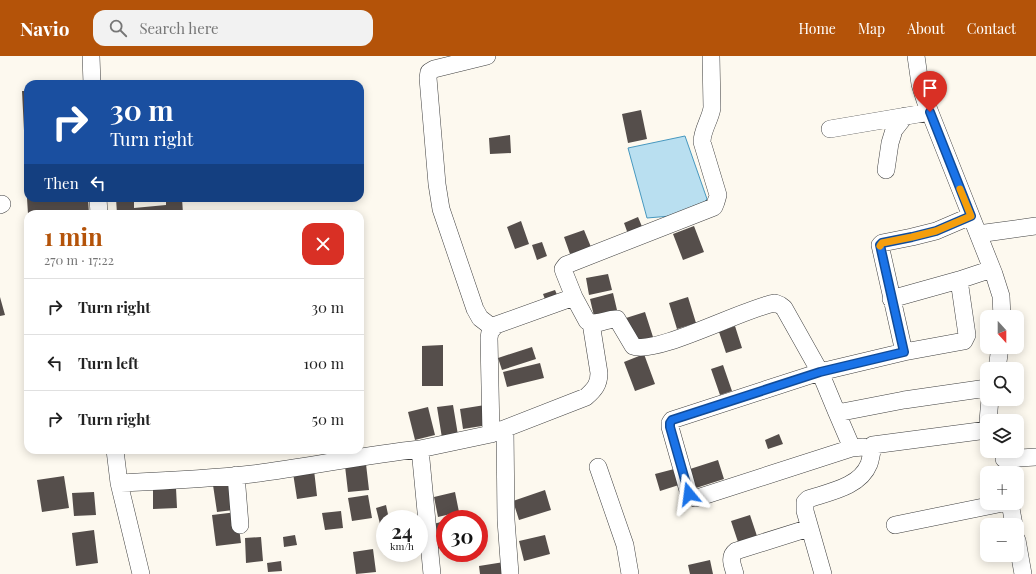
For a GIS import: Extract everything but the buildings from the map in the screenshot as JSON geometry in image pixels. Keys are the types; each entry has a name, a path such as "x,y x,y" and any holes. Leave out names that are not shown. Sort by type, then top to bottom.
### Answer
{"street":[{"path":"91,56 92,80"},
{"path":"487,56 434,69 429,72 428,78 437,184 441,209 475,309 480,318 493,328"},
{"path":"119,483 252,474 388,452 420,449 498,432 586,397 595,389 599,381 599,373 590,323 587,321 574,297 563,269 566,265 714,207 718,195 702,142 702,136 711,116 711,56"},
{"path":"916,56 920,84 992,269 1000,296 1001,310"},
{"path":"830,129 930,112"},
{"path":"886,170 890,143 894,130 905,116"},
{"path":"904,352 880,245 882,243 936,231 971,216"},
{"path":"978,234 1036,226"},
{"path":"892,299 992,269"},
{"path":"959,280 967,334 964,341 904,352 820,372 672,420 670,427 689,494 695,498 852,448 980,431"},
{"path":"510,574 489,338 490,332 500,323 574,297"},
{"path":"590,323 594,324 617,319 633,346 642,348 675,339 776,303 784,308 820,372 852,448"},
{"path":"837,413 904,400 980,389"},
{"path":"823,574 805,511 805,502 808,499 852,483 863,474 869,464 873,445"},
{"path":"420,449 432,574"},
{"path":"116,454 119,483 141,574"},
{"path":"1003,461 1036,457"},
{"path":"598,467 624,545 630,574"},
{"path":"236,475 240,525"},
{"path":"895,524 980,507"},
{"path":"735,574 731,559 732,554 736,551 810,528"},
{"path":"1020,562 1021,574"}],"water":[{"path":"685,136 707,199 694,214 647,218 628,148"}],"slow traffic":[{"path":"880,246 882,243 936,231 971,216 960,189"}],"route":[{"path":"689,494 670,427 672,420 820,372 904,352 880,245 882,243 936,231 971,216 930,112"}]}
